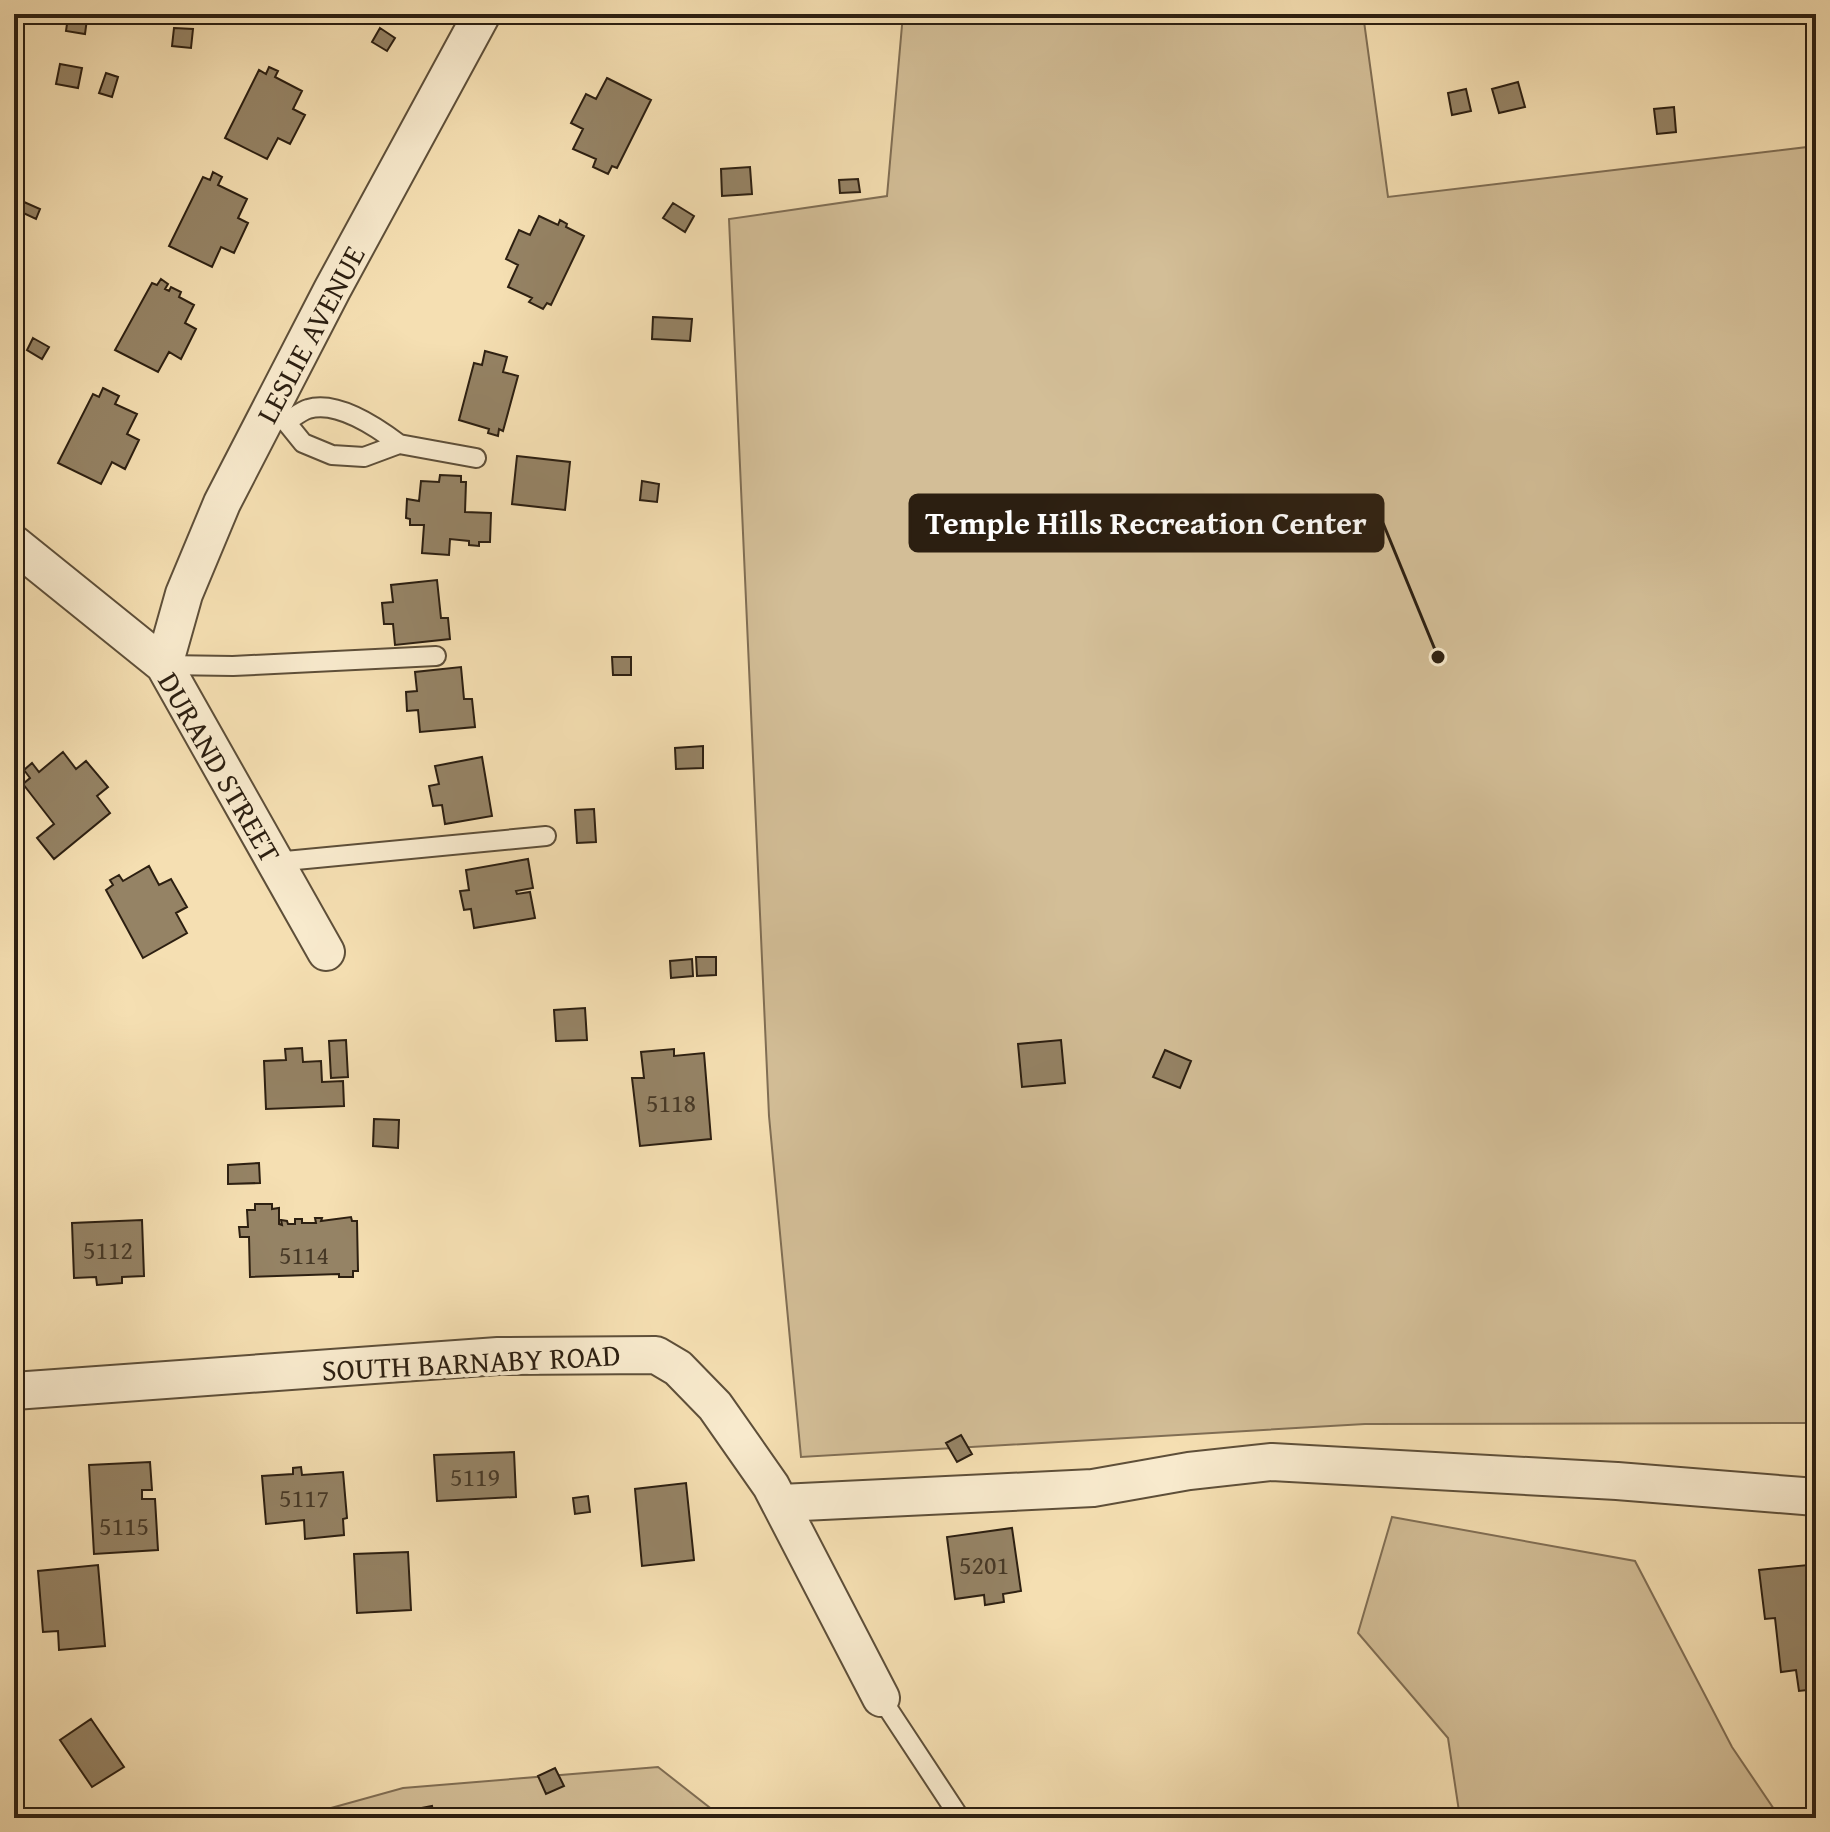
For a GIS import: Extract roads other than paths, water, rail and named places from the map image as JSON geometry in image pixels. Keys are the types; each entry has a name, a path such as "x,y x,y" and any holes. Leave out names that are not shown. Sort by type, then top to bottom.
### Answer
{"street":[{"name":"LESLIE AVENUE","path":"164,665 184,594 222,503 277,418 482,14"},
{"name":"DURAND STREET","path":"14,544 164,665 326,952"},
{"name":"SOUTH BARNABY ROAD","path":"14,1391 498,1356 656,1355 678,1368 715,1406 781,1503 881,1698"},
{"path":"781,1503 1093,1488 1189,1471 1272,1462 1617,1481 1816,1497"}],"lane":[{"path":"399,444 364,457 332,455 303,443 277,418 309,408 333,410 372,423 399,444 476,458"},
{"path":"164,665 233,666 436,656"},
{"path":"275,862 546,836"},
{"path":"881,1698 960,1818"}],"place":[{"name":"Temple Hills Recreation Center","path":"1438,657"}]}
